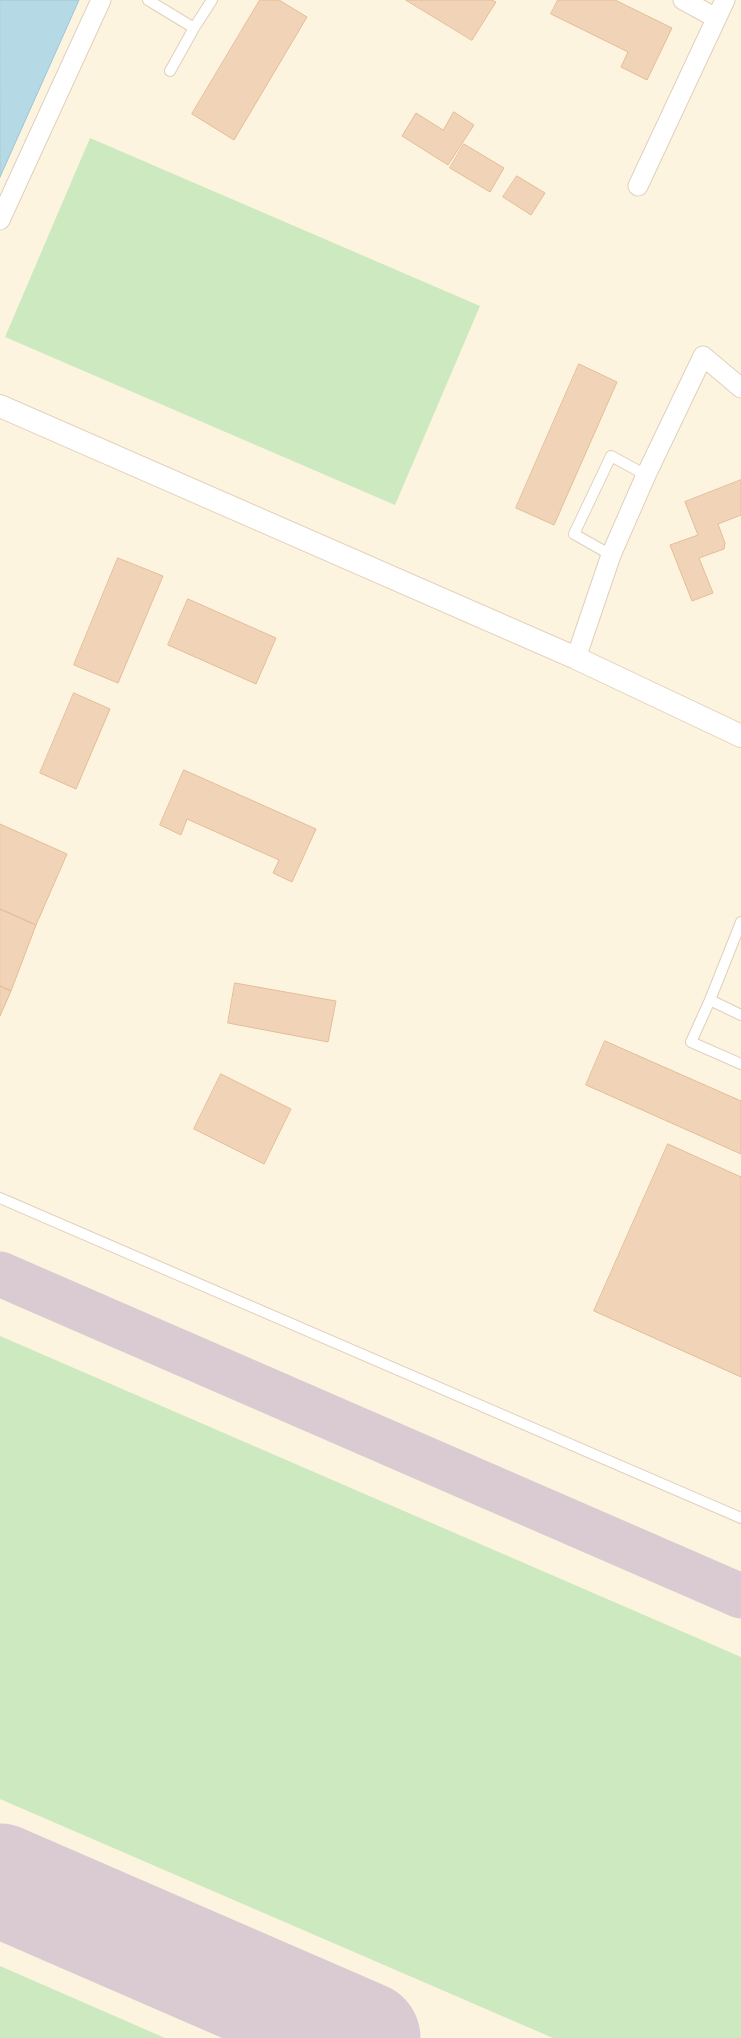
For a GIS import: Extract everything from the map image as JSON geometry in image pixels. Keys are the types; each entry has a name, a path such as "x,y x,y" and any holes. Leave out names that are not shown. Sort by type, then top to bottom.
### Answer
{"street":[{"path":"0,220 101,0"},
{"path":"683,0 716,18"},
{"path":"638,186 725,0"},
{"path":"576,658 611,554 646,475 703,356 741,388"},
{"path":"0,406 576,658 741,736"}],"lane":[{"path":"148,0 194,28"},
{"path":"170,71 194,28 212,0"},
{"path":"611,554 574,534 611,456 646,475"},
{"path":"741,922 710,1000 691,1042 741,1064"},
{"path":"710,1000 741,1014"},
{"path":"0,1198 741,1518"}],"green space":[{"path":"90,138 480,306 395,505 5,337"},
{"path":"0,1336 741,1657 741,2038 553,2038 0,1799"},
{"path":"0,1966 165,2038 0,2038"}],"water":[{"path":"0,0 79,0 0,177"}],"building":[{"path":"260,0 279,0 307,17 234,140 192,114"},
{"path":"406,0 492,0 496,2 472,40"},
{"path":"558,0 615,0 672,28 647,80 621,67 628,52 551,14"},
{"path":"454,112 474,125 448,165 402,136 416,113 443,130"},
{"path":"464,144 504,168 490,192 450,168"},
{"path":"517,176 545,193 531,215 503,197"},
{"path":"579,364 617,382 554,525 516,508"},
{"path":"741,480 741,515 718,524 725,543 724,549 699,558 713,593 692,601 670,545 698,535 685,502"},
{"path":"118,558 163,576 118,683 74,665"},
{"path":"188,599 276,638 256,684 168,645"},
{"path":"74,693 110,709 76,789 40,773"},
{"path":"184,770 316,829 292,882 273,873 279,860 187,819 181,835 160,825"},
{"path":"0,824 67,854 36,925 0,909"},
{"path":"0,909 36,925 11,991 0,986"},
{"path":"235,983 336,1001 328,1042 228,1023"},
{"path":"0,986 11,991 0,1016"},
{"path":"605,1041 741,1101 741,1154 586,1085"},
{"path":"221,1074 291,1109 264,1164 194,1129"},
{"path":"668,1144 741,1177 741,1377 594,1311"}],"taxiway":[{"path":"0,1274 741,1596"}],"runway":[{"path":"0,1880 364,2038"}]}
